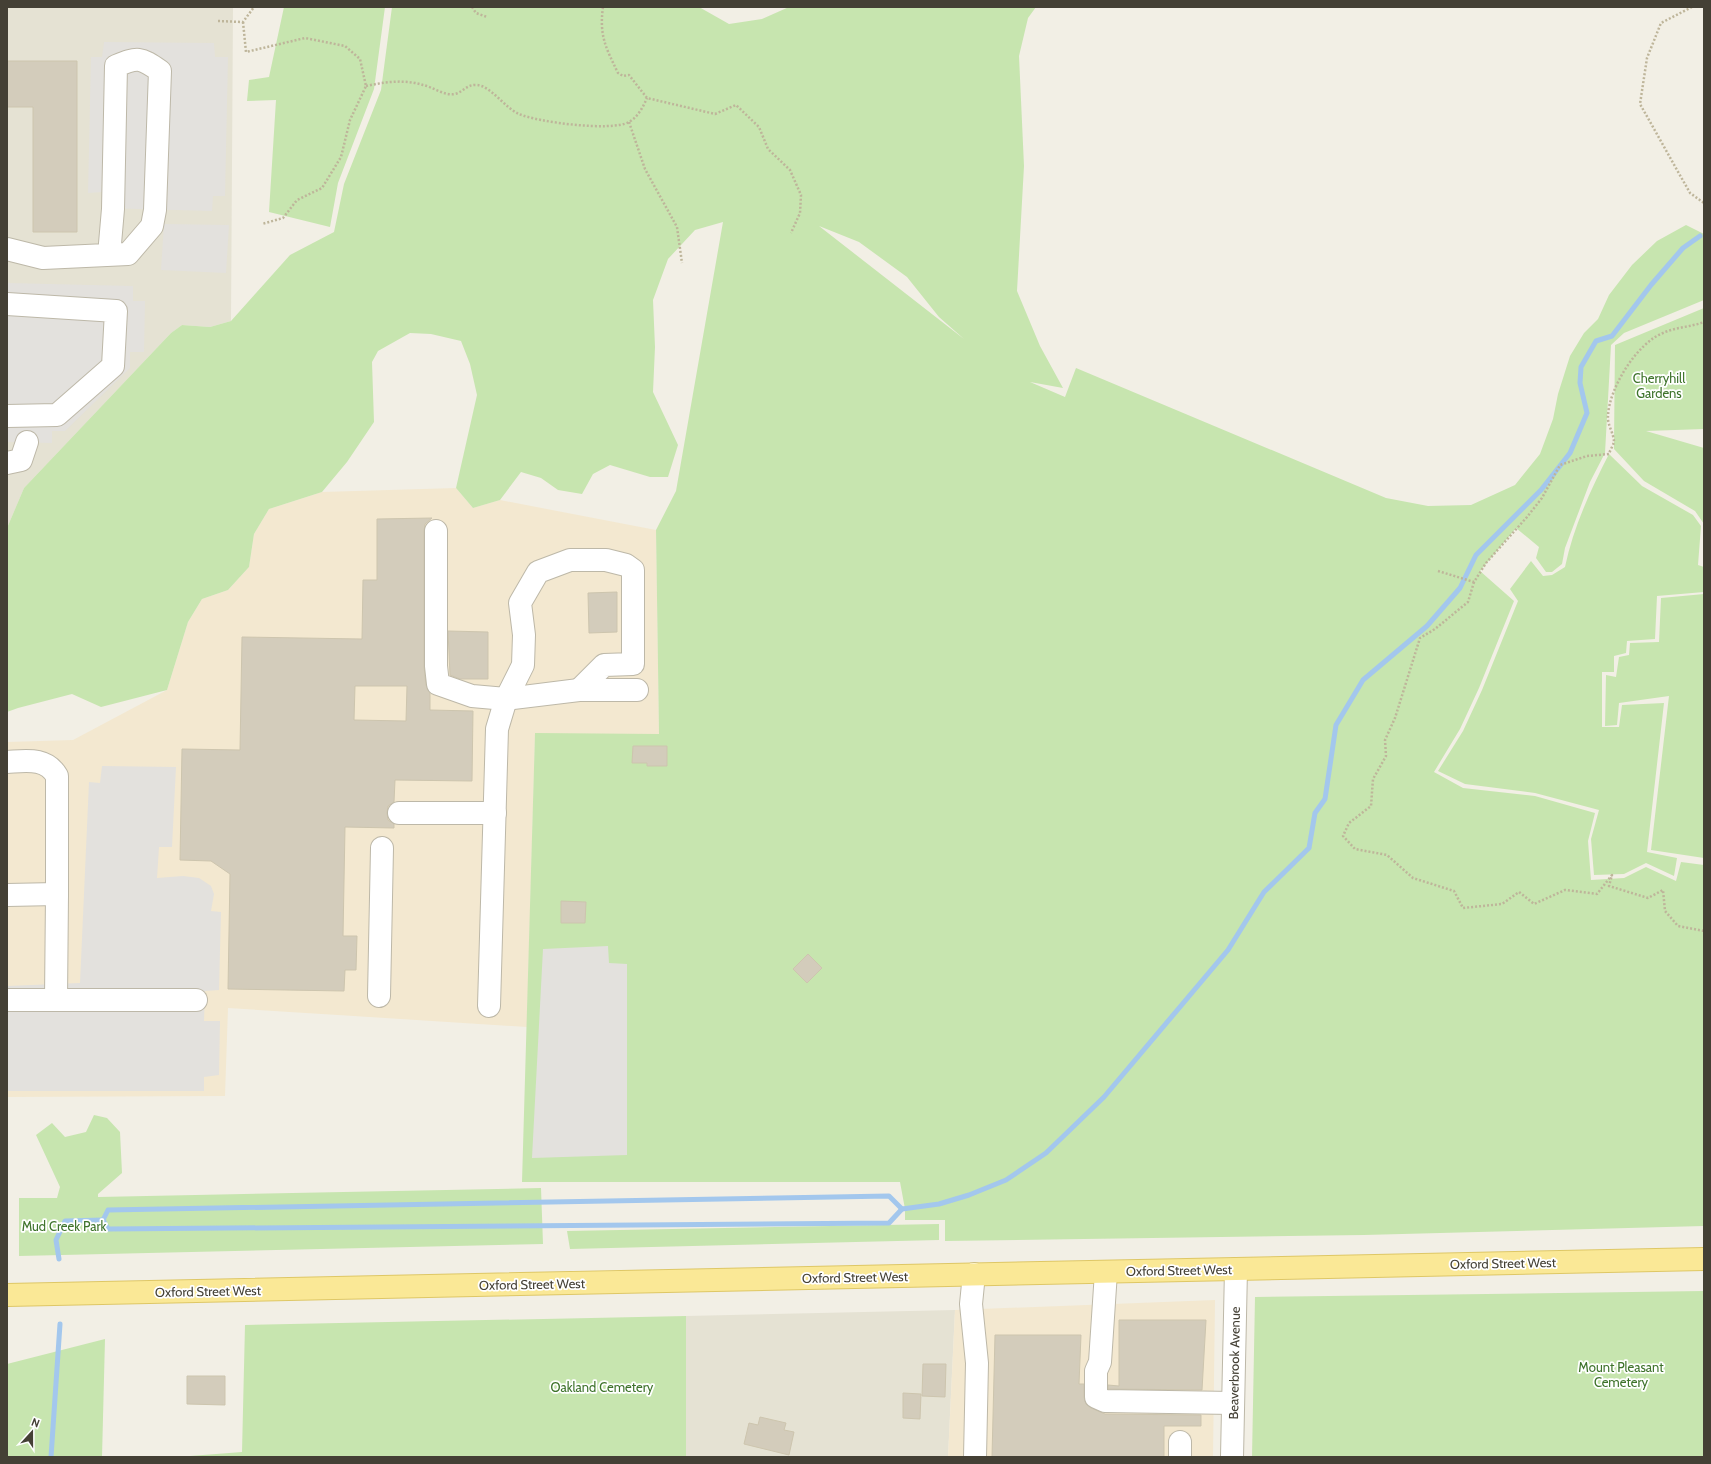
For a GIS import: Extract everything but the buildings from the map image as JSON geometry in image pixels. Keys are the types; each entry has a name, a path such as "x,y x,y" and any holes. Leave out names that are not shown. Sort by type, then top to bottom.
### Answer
{"main road":[{"name":"Oxford Street West","path":"7,1295 1704,1259"}],"street":[{"path":"7,248 44,258 109,255 128,254 152,226 155,210 160,71 146,61 134,59 116,66 113,209 109,255"},
{"path":"7,304 116,311 112,366 57,415 7,416"},
{"path":"7,463 21,460 27,442"},
{"path":"436,531 436,666 438,684 472,696 506,699 579,690 637,690"},
{"path":"489,1006 497,729 506,699 523,665 524,635 520,603 538,572 570,560 606,560 626,565 633,570 634,664 604,665 579,690"},
{"path":"7,762 39,761 53,769 57,776 56,1000"},
{"path":"399,813 495,813"},
{"path":"379,996 382,848"},
{"path":"7,895 57,894"},
{"path":"7,1000 196,1000"},
{"name":"Beaverbrook Avenue","path":"1232,1457 1236,1269"},
{"path":"1106,1272 1100,1362 1096,1371 1096,1397 1105,1401 1233,1402"},
{"path":"974,1274 971,1304 977,1362 975,1457"}],"path":[{"path":"254,7 243,22 246,52 306,38 345,46 360,59 366,86 350,120 341,157 322,188 297,200 284,218 262,224"},
{"path":"472,7 476,13 487,17"},
{"path":"603,7 601,21 602,40 618,73 624,76 629,75 647,98 715,114 736,105 759,127 768,148 790,170 801,194 800,213 791,233"},
{"path":"1692,7 1661,23 1648,58 1640,104 1690,193 1704,203"},
{"path":"218,20 243,22"},
{"path":"366,86 399,81 423,84 441,92 455,94 466,87 477,85 486,88 502,103 519,114 594,127 629,122 642,110 647,98"},
{"path":"629,122 645,169 677,227 682,263"},
{"path":"1704,322 1691,327 1663,332 1646,342 1630,361 1614,389 1607,416 1614,442 1609,454 1587,456 1560,465 1542,498 1486,563 1474,582 1468,602 1435,629 1420,638 1394,718 1385,740 1386,756 1373,779 1371,806 1349,823 1343,836 1355,849 1387,855 1414,878 1454,891 1463,908 1502,904 1519,892 1534,904 1565,890 1597,894 1612,875 1609,886 1648,898 1663,890 1665,911 1678,926 1704,931"},
{"path":"1438,571 1474,582"}],"shaded area":[{"path":"233,7 231,321 210,327 182,325 171,333 24,488 7,528 7,8"},
{"path":"104,42 214,43 215,57 228,57 225,196 213,196 212,211 102,208 103,192 88,193 91,57 102,57"},
{"path":"164,224 229,225 226,273 161,270"},
{"path":"7,283 133,286 133,301 145,301 144,352 130,352 130,368 65,431 52,431 52,443 7,442"},
{"path":"456,488 473,508 500,500 656,530 659,734 535,734 527,1027 228,1008 225,1096 7,1097 7,742 73,740 167,690 188,622 202,599 228,590 249,567 254,534 269,509 322,492"},
{"path":"102,766 176,767 172,847 159,847 157,878 183,876 199,878 211,886 214,894 211,911 221,912 219,990 205,991 204,1021 220,1021 219,1075 204,1077 204,1091 7,1091 7,986 80,983 89,782 100,783"},
{"path":"608,946 609,963 627,964 627,1155 532,1158 543,949"},
{"path":"1215,1300 1213,1457 948,1457 955,1310"},
{"path":"955,1310 948,1457 686,1457 686,1316"}],"green space":[{"path":"284,7 385,7 374,89 338,183 330,227 269,212 276,100 247,101 249,80 269,77"},
{"path":"392,7 699,7 729,24 762,19 789,7 1036,7 1028,18 1019,56 1024,166 1017,291 1040,346 1063,388 1030,382 1065,397 1076,368 1386,498 1428,506 1471,505 1515,485 1540,454 1553,419 1558,394 1570,356 1584,333 1598,319 1609,295 1632,265 1657,241 1686,225 1704,234 1704,300 1624,333 1611,345 1605,453 1590,482 1565,548 1562,564 1552,572 1546,572 1536,558 1539,547 1516,528 1480,571 1514,601 1479,688 1460,729 1434,772 1463,788 1535,796 1595,813 1588,841 1591,880 1624,878 1646,867 1676,881 1681,862 1704,865 1704,1226 1364,1235 945,1241 945,1220 905,1220 905,1209 900,1182 522,1182 535,733 659,734 656,530 676,491 723,222 695,230 668,259 653,300 655,347 653,392 678,445 668,477 650,477 610,465 593,474 582,494 558,490 541,478 521,472 500,500 473,508 456,488 477,395 470,364 461,341 431,334 410,333 378,351 372,362 374,422 347,462 322,492 269,509 254,534 249,567 228,590 202,599 188,622 167,690 101,707 72,694 7,712 7,528 24,488 171,333 182,325 210,327 231,321 290,255 334,232 344,184 381,90","holes":["819,226 859,242 907,277 939,317 964,339"]},
{"name":"Cherryhill Gardens","path":"1704,308 1704,429 1646,431 1704,448 1704,524 1695,511 1644,481 1614,449 1614,442 1615,345"},
{"path":"1609,454 1642,486 1693,515 1701,526 1698,565 1704,567 1704,592 1657,596 1655,639 1627,641 1626,653 1614,656 1614,672 1602,672 1602,727 1619,727 1622,705 1664,703 1647,852 1677,858 1674,876 1646,863 1624,874 1594,875 1591,839 1599,810 1535,793 1465,784 1438,771 1463,731 1482,690 1518,601 1510,589 1531,561 1543,576 1552,575 1565,567 1568,552 1583,509"},
{"path":"1704,594 1704,858 1651,850 1669,696 1619,703 1617,725 1605,726 1606,675 1616,677 1619,657 1629,655 1630,643 1659,642 1661,598"},
{"name":"Mud Creek Park","path":"94,1115 107,1118 120,1132 122,1173 98,1194 98,1197 541,1188 543,1244 19,1256 19,1198 57,1198 60,1187 36,1135 52,1123 65,1137 86,1132"},
{"path":"939,1224 939,1240 570,1249 567,1231"},
{"name":"Mount Pleasant Cemetery","path":"1704,1291 1704,1457 1252,1457 1255,1297"},
{"name":"Oakland Cemetery","path":"686,1316 686,1457 177,1457 242,1452 245,1325"},
{"path":"105,1339 102,1457 7,1457 7,1364"}],"waterway":[{"path":"103,1220 108,1229 889,1223 902,1209 939,1204 969,1195 1006,1180 1046,1153 1104,1097 1228,950 1264,892 1309,848 1315,813 1325,799 1336,725 1363,680 1427,626 1460,588 1476,555 1541,490 1570,453 1587,413 1580,383 1581,367 1596,341 1612,336 1651,285 1683,248 1700,236"},
{"path":"103,1220 108,1210 889,1196 902,1209"},
{"path":"59,1259 56,1240 65,1221 103,1220"},
{"path":"51,1457 60,1324"}]}
